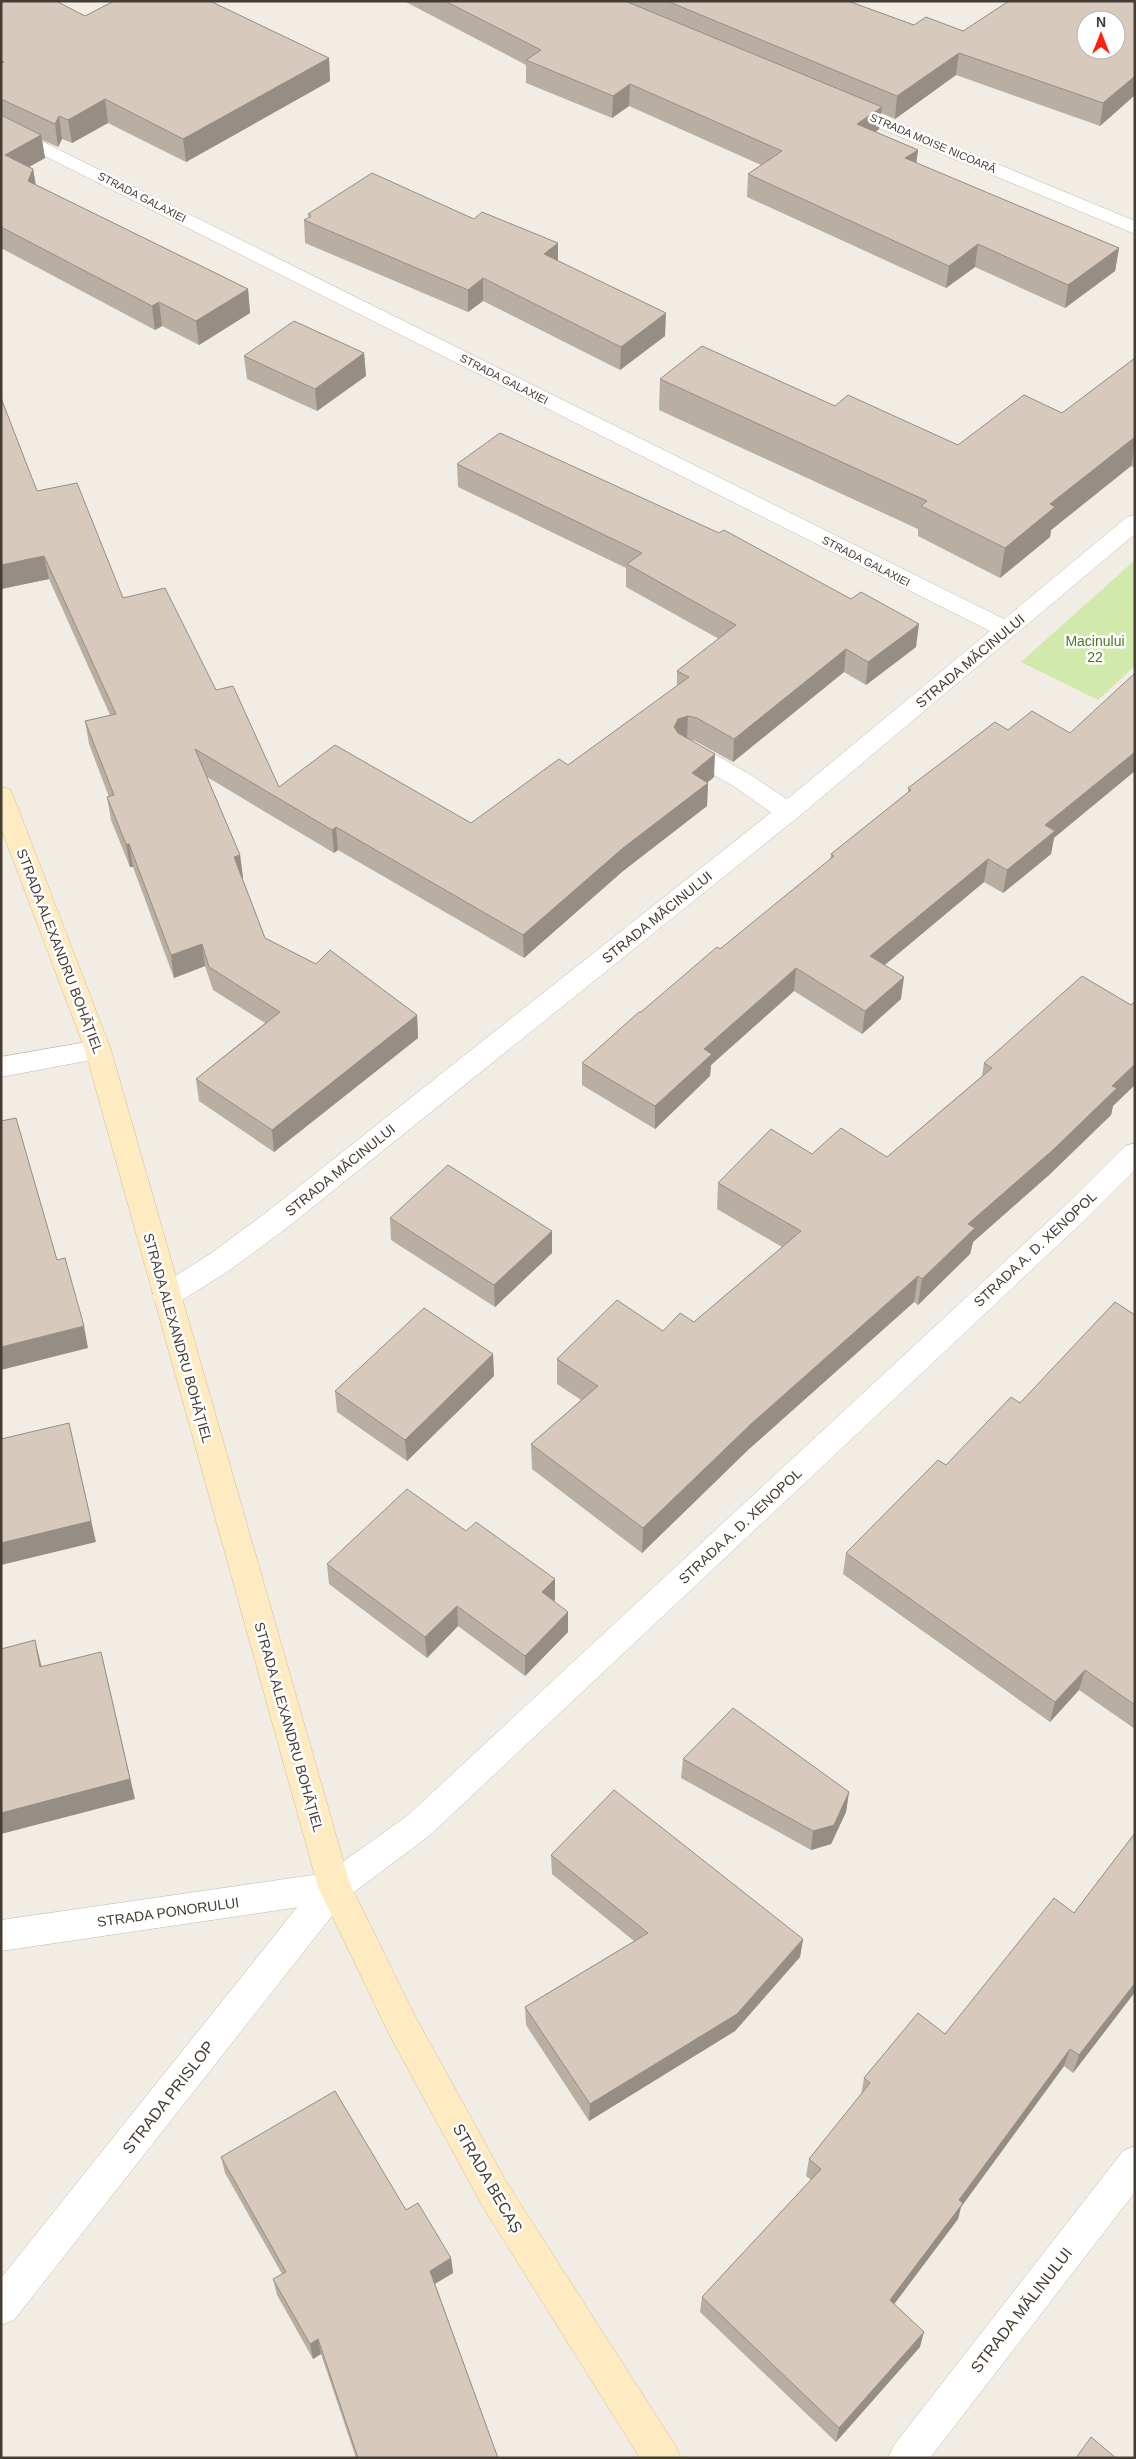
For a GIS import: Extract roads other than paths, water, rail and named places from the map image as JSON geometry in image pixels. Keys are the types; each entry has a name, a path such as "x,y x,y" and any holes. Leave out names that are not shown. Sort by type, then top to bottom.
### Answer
{"main road":[{"name":"STRADA ALEXANDRU BOHĂȚIEL","path":"1,795 98,1050 334,1887"},
{"name":"STRADA BECAȘ","path":"334,1887 402,2025 495,2195 662,2458"}],"street":[{"name":"STRADA MOISE NICOARĂ","path":"831,101 1135,228"},
{"name":"STRADA GALAXIEI","path":"1,127 1007,630"},
{"name":"STRADA MĂCINULUI","path":"166,1296 220,1262 278,1219 788,812 1135,522"},
{"path":"687,749 742,781 788,812"},
{"path":"1,1067 98,1050"},
{"name":"STRADA A. D. XENOPOL","path":"334,1887 425,1820 1079,1209 1135,1153"},
{"name":"STRADA PONORULUI","path":"1,1936 334,1887"},
{"name":"STRADA PRISLOP","path":"1,2307 334,1887"},
{"name":"STRADA MĂLINULUI","path":"906,2458 1135,2163"}],"park label":[{"name":"Macinului 22","path":"1095,650"}]}
